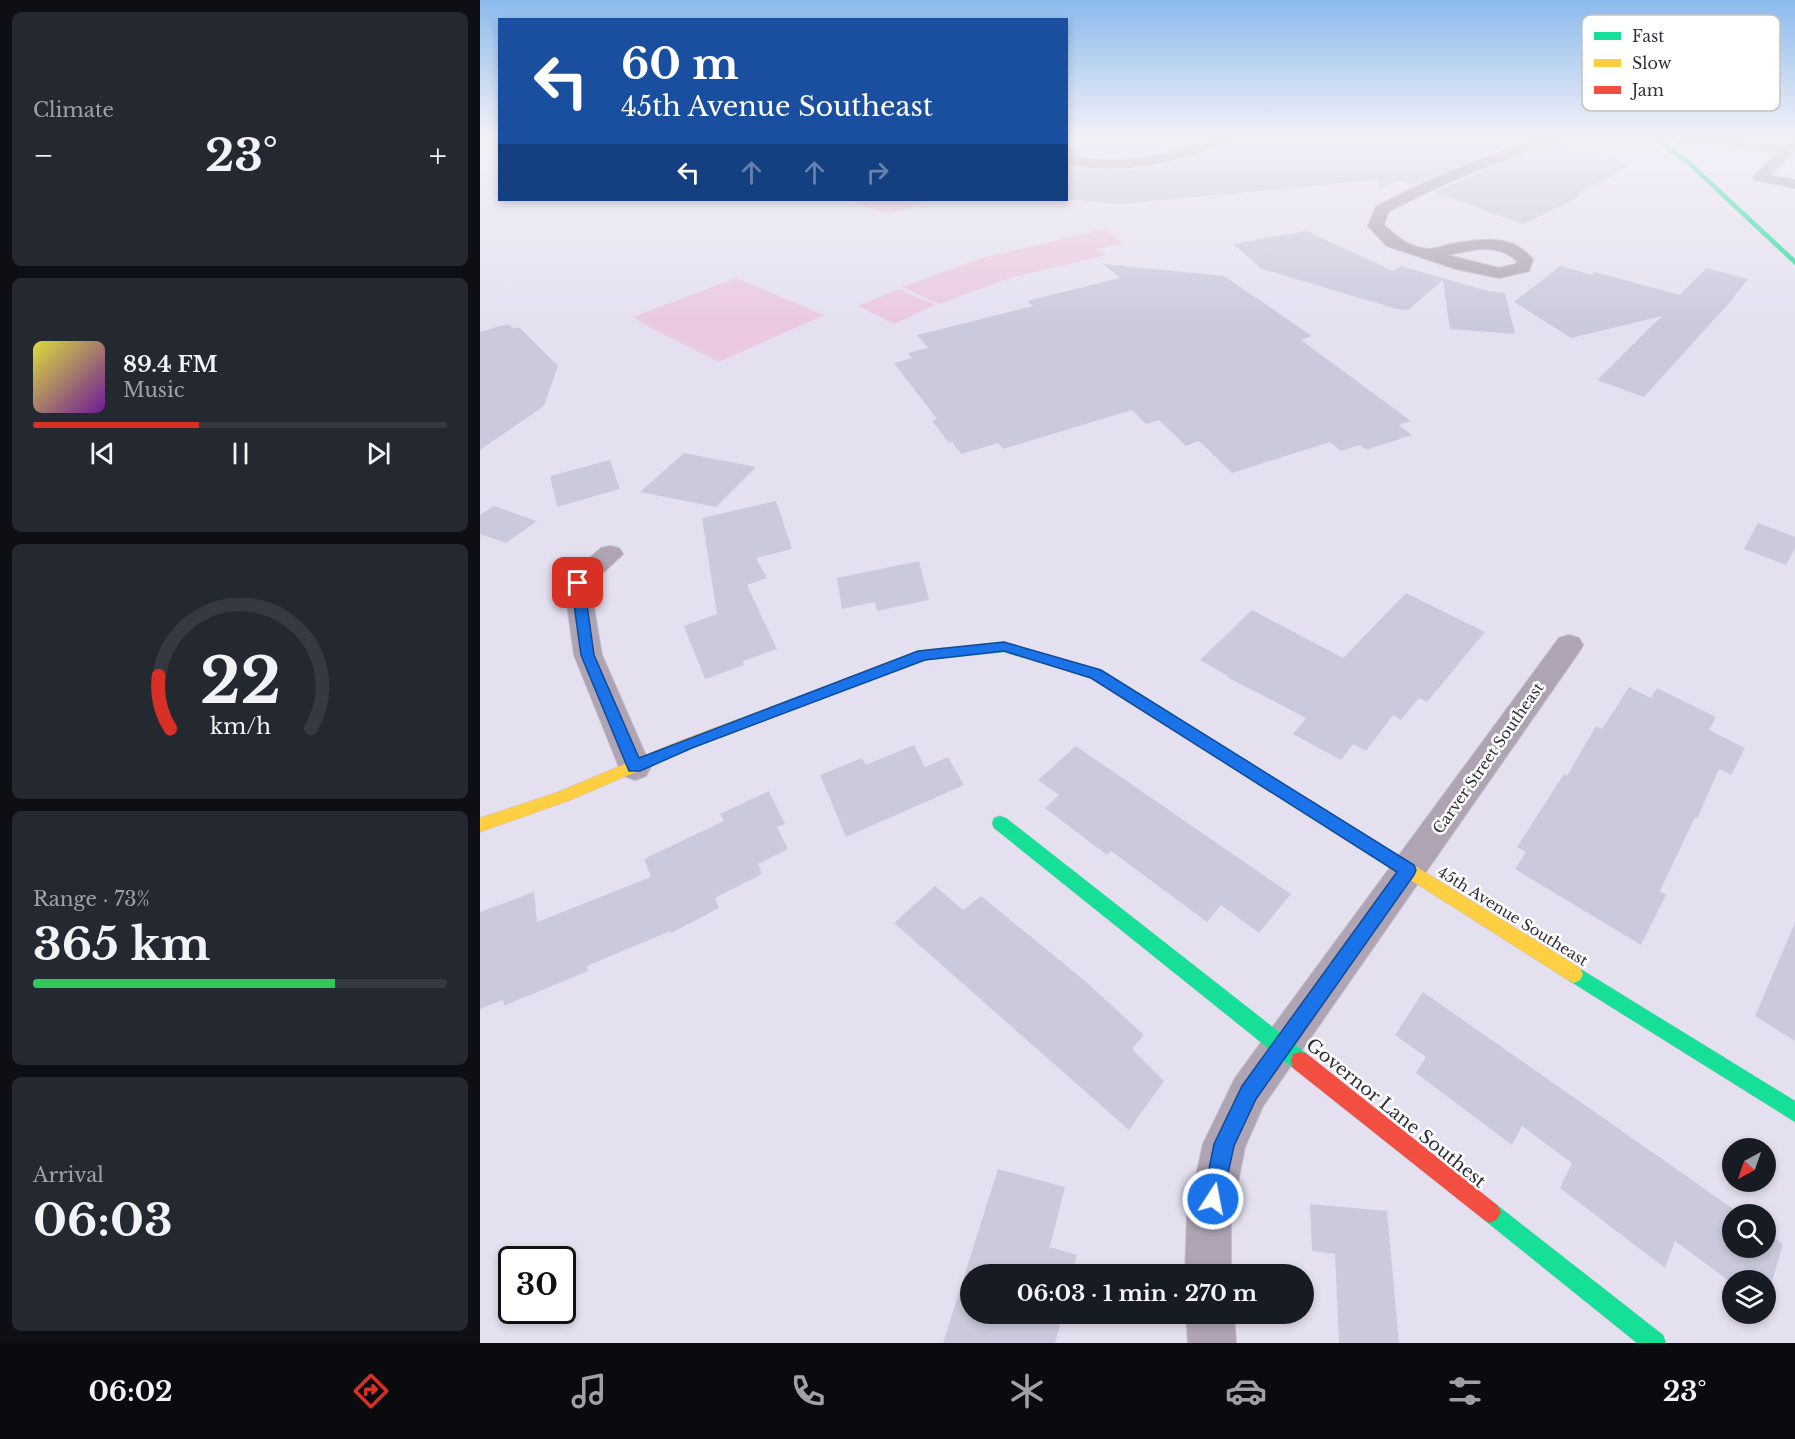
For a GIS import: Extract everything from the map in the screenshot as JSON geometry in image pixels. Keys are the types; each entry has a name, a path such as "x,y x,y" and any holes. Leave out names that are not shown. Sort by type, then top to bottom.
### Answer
{"street":[{"path":"1398,200 1381,210 1376,226 1393,243 1427,254 1499,273 1523,267 1526,260 1521,254 1491,244 1427,254"},
{"path":"1726,200 1795,263"},
{"path":"610,554 578,583 588,655 634,767"},
{"name":"Carver Street Southeast","path":"1208,1264 1209,1217 1224,1144 1249,1092 1569,645"},
{"name":"45th Avenue Southeast","path":"480,825 563,797 687,744 923,655 1004,647 1096,674 1795,1112"},
{"name":"Governor Lane Southest","path":"1000,823 1655,1343"},
{"path":"1211,1324 1212,1343"}],"shaded area":[{"path":"853,201 926,201 889,215"},
{"path":"1105,229 1124,243 1097,249 1106,255 1010,278 939,304 902,287 982,258"},
{"path":"736,278 824,315 719,362 633,317"},
{"path":"899,289 935,305 894,324 858,306"}],"building":[{"path":"1073,200 1167,200 1120,204"},
{"path":"1455,200 1574,200 1523,224"},
{"path":"1306,231 1393,271 1400,266 1488,291 1505,293 1515,334 1450,329 1443,280 1408,310 1397,309 1262,269 1233,244"},
{"path":"1103,264 1224,276 1312,336 1301,340 1411,421 1399,425 1412,435 1366,450 1360,445 1341,451 1330,442 1232,473 1199,441 1186,446 1159,420 1146,424 1132,410 1003,449 998,443 961,454 932,421 937,419 894,363 912,358 908,353 928,348 917,335 1033,306 1027,301 1120,278"},
{"path":"1560,266 1592,275 1595,272 1680,295 1706,268 1748,279 1644,397 1597,380 1662,316 1571,338 1514,302"},
{"path":"508,324 514,329 519,327 558,366 544,406 480,450 480,332"},
{"path":"684,453 756,467 716,507 640,492"},
{"path":"610,460 620,489 557,507 550,476"},
{"path":"776,501 792,549 756,558 767,578 747,585 777,649 743,661 744,665 705,679 684,626 717,614 702,518"},
{"path":"494,506 537,521 506,543 480,534 480,515"},
{"path":"1758,523 1795,537 1795,548 1786,565 1744,549"},
{"path":"919,561 929,600 877,611 875,602 842,609 837,578"},
{"path":"1406,593 1485,632 1427,702 1419,698 1401,720 1393,715 1366,751 1353,744 1341,760 1293,734 1306,718 1227,677 1200,660 1252,610 1343,658"},
{"path":"1629,687 1651,698 1657,688 1716,717 1709,730 1745,748 1731,775 1719,769 1697,819 1695,817 1660,891 1666,895 1641,945 1515,869 1526,852 1517,847 1564,774 1567,776 1596,726 1602,729"},
{"path":"914,745 925,767 948,757 964,785 846,837 820,775 862,758 866,765"},
{"path":"1076,746 1291,894 1259,933 1221,905 1207,922 1111,851 1107,855 1045,808 1059,795 1038,780"},
{"path":"769,791 785,824 777,827 788,849 758,864 762,874 715,898 719,908 671,933 670,931 587,966 588,971 504,1006 503,1000 480,1009 480,912 534,892 537,922 651,877 644,859 724,821 720,814"},
{"path":"935,886 963,910 981,896 1084,980 1144,1035 1132,1049 1164,1081 1129,1130 894,923"},
{"path":"1795,923 1795,1041 1755,1016"},
{"path":"1423,992 1726,1204 1722,1204 1722,1258 1776,1258 1776,1239 1783,1244 1775,1270 1722,1270 1722,1276 1675,1241 1665,1268 1560,1188 1572,1163 1522,1126 1512,1145 1416,1073 1426,1057 1395,1035"},
{"path":"998,1169 1065,1187 1050,1247 1077,1255 1075,1264 968,1264"},
{"path":"1310,1204 1387,1211 1399,1343 1339,1343 1335,1254 1312,1251"},
{"path":"960,1289 960,1324 1060,1324 1055,1343 943,1343"}],"traffic: fast":[{"path":"1728,200 1795,263"},
{"path":"925,655 1004,647 1096,674 1192,734"},
{"path":"1000,823 1300,1061"},
{"path":"1574,974 1795,1112"},
{"path":"1490,1212 1655,1343"}],"traffic: slow":[{"path":"480,825 563,797 687,744 925,655"},
{"path":"1192,734 1574,974"}],"traffic: jam":[{"path":"1300,1061 1490,1212"}],"route":[{"path":"578,583 588,655 634,767 687,744 923,655 1004,647 1096,674 1408,870 1249,1092 1224,1144 1213,1199"}]}
